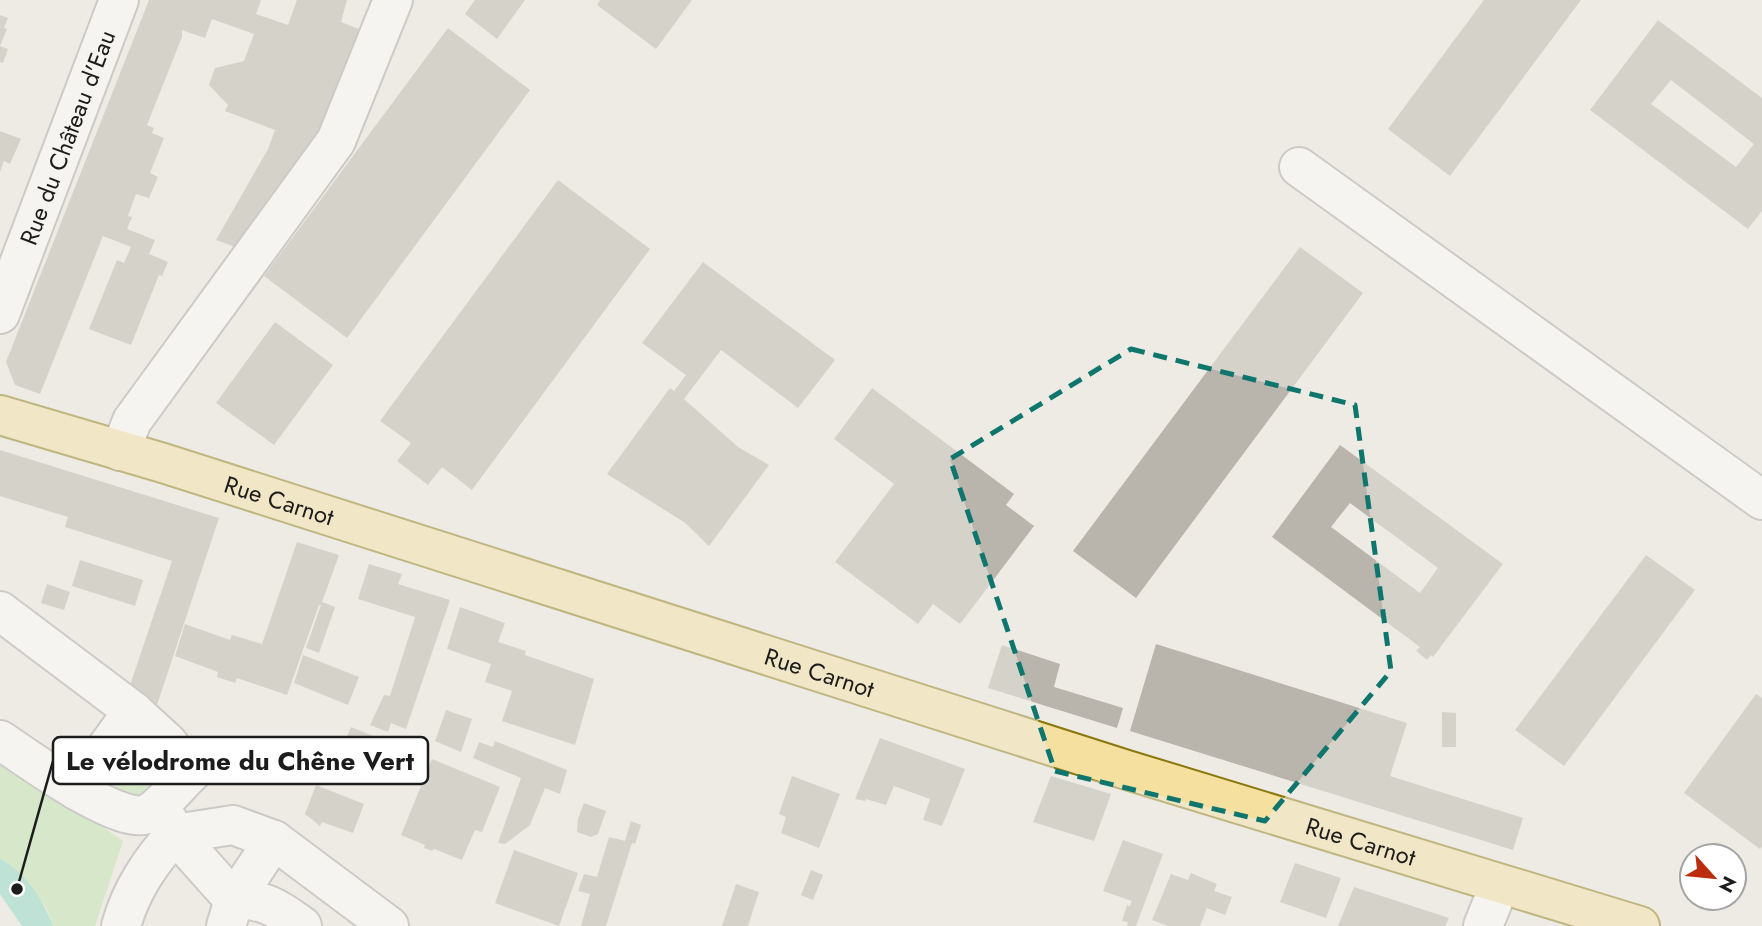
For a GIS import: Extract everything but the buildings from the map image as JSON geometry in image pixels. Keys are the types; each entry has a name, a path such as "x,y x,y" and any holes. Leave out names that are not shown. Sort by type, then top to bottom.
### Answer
{"main road":[{"name":"Rue Carnot","path":"0,415 1127,770 1640,926"}],"street":[{"name":"Rue du Château d'Eau","path":"0,314 119,0"},
{"path":"120,451 132,421 336,141 393,0"},
{"path":"1299,167 1762,500"},
{"path":"6,628 133,711 168,743 191,773 126,907 121,926"},
{"path":"76,790 133,711"},
{"path":"0,740 76,790 121,813 137,816 149,813 167,818 233,825 274,840 389,926"},
{"path":"167,818 230,913"},
{"path":"230,913 274,840"},
{"path":"1483,926 1500,884"},
{"path":"230,913 254,899 281,911 302,926"}],"highlighted area":[{"path":"1131,349 1355,405 1391,671 1265,821 1055,771 950,459"}],"green space":[{"path":"130,737 174,767 136,801 104,779"},
{"path":"0,755 123,841 95,926 53,926 46,907 8,863 0,859"}],"shaded area":[{"path":"0,859 26,879 44,906 53,926 22,926 0,894"}],"place":[{"name":"Le vélodrome du Chêne Vert","path":"17,889"}]}
